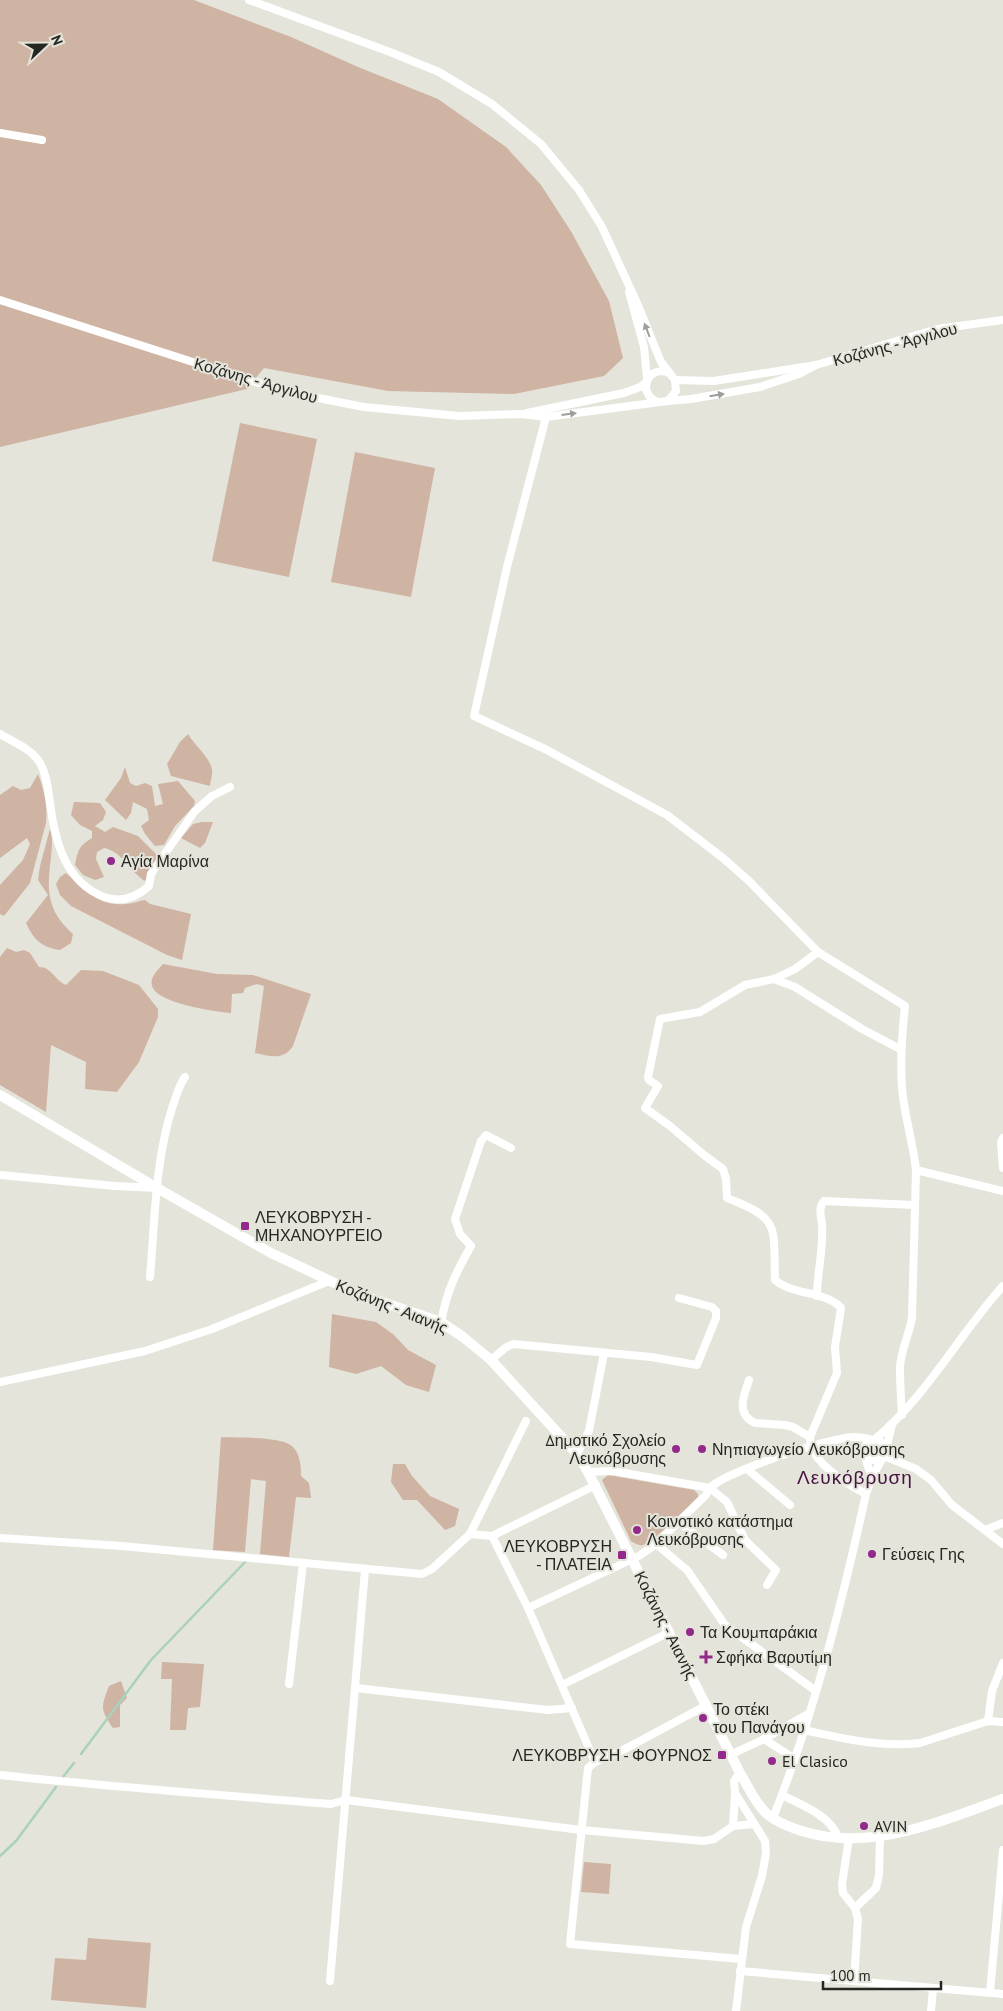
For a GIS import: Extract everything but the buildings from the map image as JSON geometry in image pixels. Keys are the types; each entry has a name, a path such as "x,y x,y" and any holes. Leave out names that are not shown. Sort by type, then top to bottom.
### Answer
{"main road":[{"name":"Κοζάνης - Αιανής","path":"0,1094 157,1188 271,1253 358,1294 441,1322 463,1336 491,1360 577,1454 596,1485 740,1773 757,1802 773,1818 792,1828 806,1832 849,1838 880,1836 926,1826 1003,1799"}],"street":[{"path":"249,0 439,72 503,112 540,144 579,190 602,227 661,362 675,380 676,392 668,401"},
{"path":"0,133 42,140"},
{"path":"627,283 631,304 644,347 647,394 651,399 658,402"},
{"name":"Κοζάνης - Άργιλου","path":"0,300 252,381 338,403 458,416 521,414 546,417 691,399 760,387 800,374 816,365"},
{"name":"Κοζάνης - Άργιλου","path":"675,380 714,381 816,365 937,329 1003,320"},
{"name":"Κοζάνης - Άργιλου","path":"521,414 624,393 640,387 657,371 669,373"},
{"path":"546,417 507,567 474,716 545,749 667,815 723,858 749,881 818,952 905,1006 900,1050 902,1088 914,1148 916,1170 912,1318 900,1367 902,1415"},
{"path":"0,734 32,754 44,771 57,841 68,866 77,879 89,889 114,900 122,901 134,897 149,886 151,874 156,865 195,811 212,796 230,787"},
{"path":"818,952 795,969 774,979 745,985 700,1012 660,1019 648,1076 649,1080 658,1086 645,1108 704,1155 724,1168 727,1198 762,1214 773,1227 775,1280 786,1287 817,1296 841,1308 835,1347 837,1373 810,1437 810,1447 837,1476 866,1494"},
{"path":"774,979 795,987 862,1030 900,1050"},
{"path":"150,1277 161,1150 167,1125 181,1083 185,1077"},
{"path":"441,1322 446,1296 471,1246 460,1234 455,1219 481,1141 486,1135 511,1148"},
{"path":"1003,1138 1003,1168"},
{"path":"916,1170 1003,1191"},
{"path":"0,1175 157,1188"},
{"path":"817,1296 817,1276 823,1246 820,1210 824,1201 914,1205"},
{"path":"0,1382 145,1351 212,1329 329,1281"},
{"path":"885,1453 876,1461 870,1460 865,1453 866,1445 892,1425 928,1385 972,1324 1003,1286"},
{"path":"491,1360 504,1348 513,1344 669,1359 696,1365 716,1318 716,1311 712,1307 679,1298"},
{"path":"577,1454 589,1430 604,1353"},
{"path":"749,1380 742,1410 749,1420 755,1423 793,1427 810,1437"},
{"path":"0,1538 122,1546 422,1574 432,1569 470,1534 526,1421"},
{"path":"773,1818 795,1759 834,1628 866,1494 872,1477 885,1453 892,1425"},
{"path":"528,1608 632,1560 656,1544 706,1495 710,1488 747,1469 810,1447 856,1437 883,1443 885,1453"},
{"path":"863,1438 872,1477"},
{"path":"885,1453 916,1469 931,1480 952,1505 1003,1544"},
{"path":"747,1469 790,1505"},
{"path":"588,1472 613,1471 710,1488 727,1502 745,1540 776,1570 767,1585"},
{"path":"470,1534 492,1536 596,1485"},
{"path":"678,1522 723,1555"},
{"path":"984,1530 1003,1523"},
{"path":"492,1536 528,1608 595,1762"},
{"path":"656,1544 687,1570 725,1625 816,1690"},
{"path":"289,1684 303,1562"},
{"path":"330,1981 365,1570"},
{"path":"562,1685 670,1632"},
{"path":"988,1721 992,1691 1003,1663"},
{"path":"356,1688 548,1710 572,1708"},
{"path":"707,1705 623,1750 595,1762 588,1768 570,1944 741,1959"},
{"path":"732,1754 764,1739 808,1714"},
{"path":"804,1730 865,1743 909,1744 920,1743 988,1721 1003,1722"},
{"path":"764,1739 795,1759"},
{"path":"733,1826 734,1781 740,1773"},
{"path":"0,1775 331,1804 346,1800 581,1830 704,1841 714,1839 733,1826 754,1824"},
{"path":"735,1793 764,1841 766,1853 762,1876 746,1928 736,2011"},
{"path":"782,1795 825,1820 836,1831 838,1837"},
{"path":"855,1908 876,1888 879,1875 880,1836"},
{"path":"849,1838 842,1884 843,1893 855,1908 858,1929 854,1981"},
{"path":"990,1992 1003,1850"},
{"path":"740,1971 1003,1994"},
{"path":"930,2011 933,1988"}],"shaded area":[{"path":"0,0 194,0 291,37 358,67 438,99 506,147 541,185 572,233 609,301 623,358 604,376 514,394 388,391 264,368 247,389 0,447"},
{"path":"240,423 317,439 289,577 212,561"},
{"path":"355,452 435,468 411,597 331,582"},
{"path":"188,734 211,765 210,786 171,776 167,764 180,742"},
{"path":"125,767 130,783 136,786 145,783 152,786 155,806 163,804 158,784 178,781 195,801 194,806 175,826 164,845 155,846 141,826 149,820 147,809 133,802 131,813 126,820 105,800 121,778"},
{"path":"38,774 45,798 46,823 30,883 4,916 0,914 0,885 23,860 30,844 27,838 0,858 0,795 13,786 21,790 30,788"},
{"path":"74,802 100,803 106,812 103,820 95,826 105,832 113,827 138,836 156,854 156,861 145,881 121,857 104,848 97,852 96,859 104,877 95,880 83,875 75,865 80,849 84,843 92,838 92,831 80,825 71,815"},
{"path":"213,822 205,843 200,848 181,838 193,824"},
{"path":"50,829 52,843 49,880 50,899 58,916 73,934 71,943 60,950 39,942 26,923 48,895 38,880"},
{"path":"66,873 92,895 107,903 128,904 145,900 150,904 191,914 182,960 167,955 71,906 60,895 56,884 60,877"},
{"path":"7,948 16,952 24,950 30,953 39,967 50,971 66,985 81,970 103,971 139,985 158,1009 158,1017 139,1062 117,1092 85,1089 86,1062 51,1045 46,1112 0,1085 0,957"},
{"path":"163,964 217,974 253,975 311,994 293,1046 281,1056 255,1053 264,986 257,984 245,988 243,993 232,994 231,1013 201,1009 165,998 157,993 153,988 152,981 154,975"},
{"path":"332,1314 376,1322 394,1335 408,1350 436,1365 429,1392 406,1385 381,1366 356,1374 329,1367"},
{"path":"221,1437 258,1438 278,1441 292,1446 297,1452 301,1476 309,1483 311,1498 296,1497 289,1557 260,1554 266,1481 251,1479 245,1552 213,1550"},
{"path":"393,1464 405,1464 412,1476 430,1496 459,1509 455,1526 445,1530 417,1500 403,1500 391,1482"},
{"path":"608,1475 694,1490 698,1497 654,1538 640,1545 631,1541 602,1480"},
{"path":"162,1662 204,1664 200,1707 188,1708 186,1730 170,1730 172,1679 161,1679"},
{"path":"121,1681 127,1698 120,1705 120,1727 113,1728 104,1712 103,1704 109,1686"},
{"path":"584,1862 611,1864 609,1894 581,1892"},
{"path":"88,1938 151,1943 146,2008 51,2000 55,1958 86,1960"}],"waterway":[{"path":"81,1754 151,1660 247,1560"},
{"path":"63,1777 74,1763"},
{"path":"0,1856 16,1841 56,1787"}],"place":[{"name":"Αγία Μαρίνα","path":"111,861"},
{"name":"ΛΕΥΚΟΒΡΥΣΗ - ΜΗΧΑΝΟΥΡΓΕΙΟ","path":"245,1226"},
{"name":"Δημοτικό Σχολείο Λευκόβρυσης","path":"676,1449"},
{"name":"Νηπιαγωγείο Λευκόβρυσης","path":"702,1449"},
{"name":"Κοινοτικό κατάστημα Λευκόβρυσης","path":"637,1530"},
{"name":"Γεύσεις Γης","path":"872,1554"},
{"name":"ΛΕΥΚΟΒΡΥΣΗ - ΠΛΑΤΕΙΑ","path":"622,1555"},
{"name":"Τα Κουμπαράκια","path":"690,1632"},
{"name":"Σφήκα Βαρυτίμη","path":"706,1657"},
{"name":"Το στέκι του Πανάγου","path":"703,1718"},
{"name":"ΛΕΥΚΟΒΡΥΣΗ - ΦΟΥΡΝΟΣ","path":"722,1755"},
{"name":"El Clasico","path":"772,1761"},
{"name":"AVIN","path":"864,1826"}],"district":[{"name":"Λευκόβρυση","path":"855,1477"}]}
